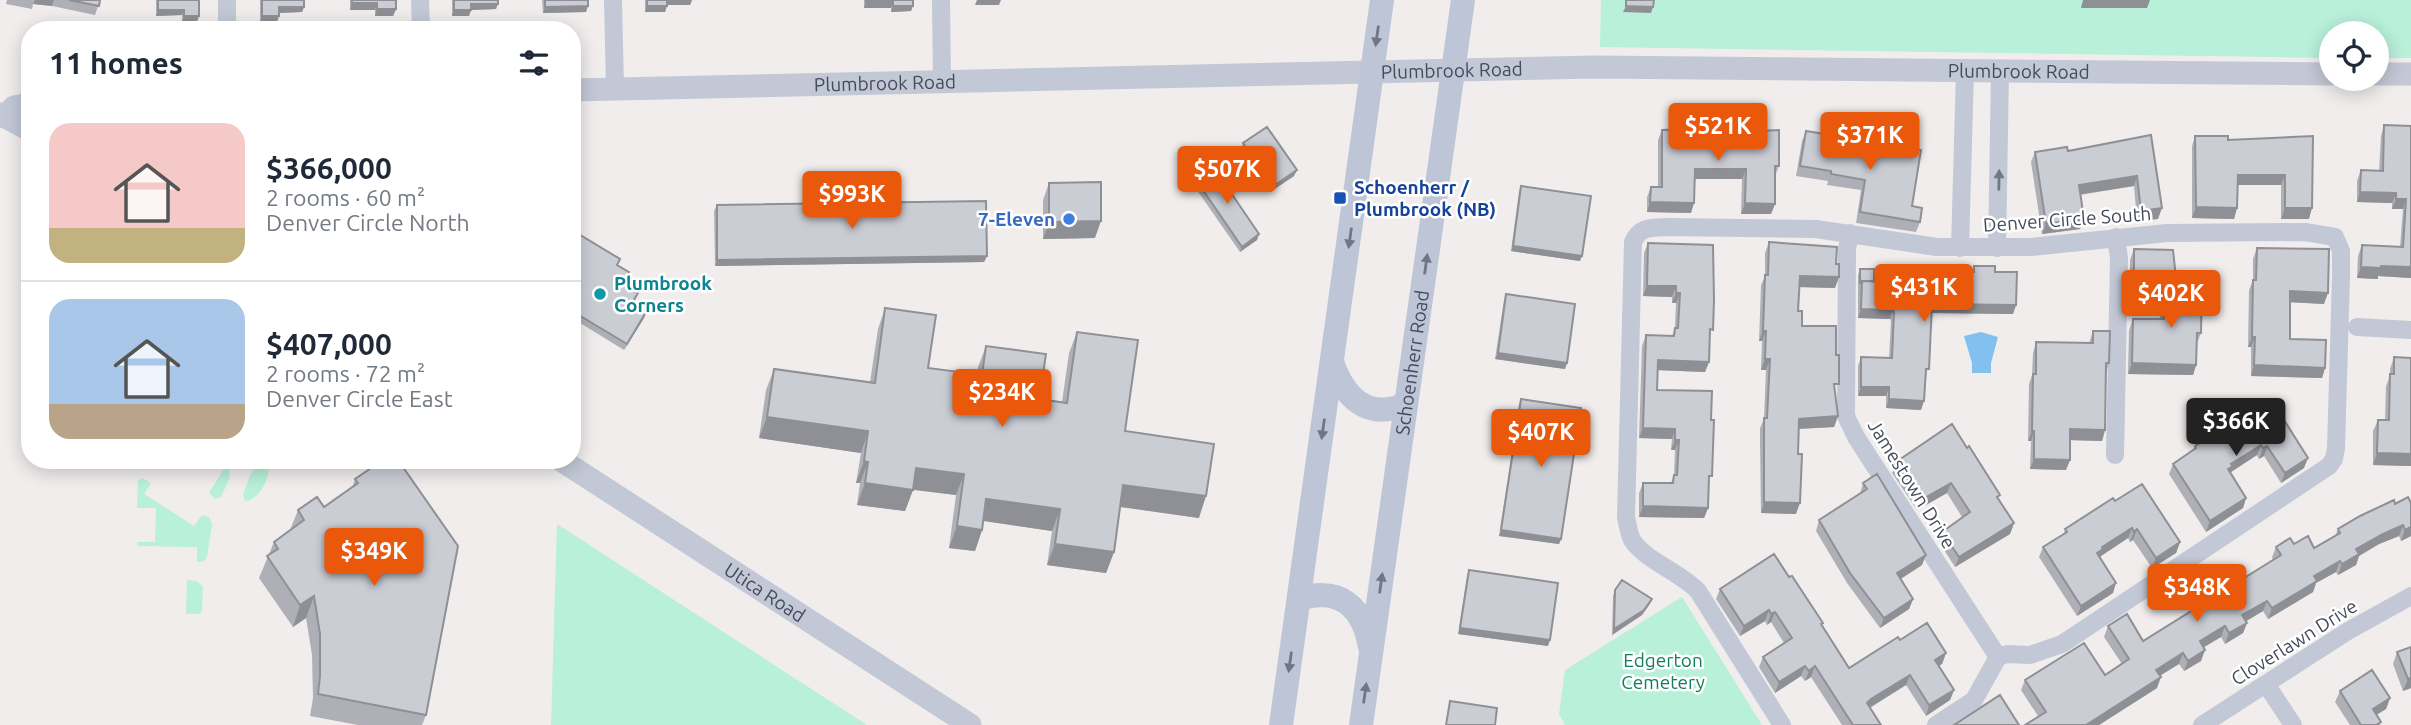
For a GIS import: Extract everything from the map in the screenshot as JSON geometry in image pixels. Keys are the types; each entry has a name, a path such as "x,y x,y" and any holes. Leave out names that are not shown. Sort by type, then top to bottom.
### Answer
{"main road":[{"path":"1281,725 1382,0"},
{"name":"Schoenherr Road","path":"1361,725 1463,0"},
{"path":"1332,362 1343,387 1361,405 1386,410 1406,404"},
{"path":"1299,598 1331,595 1351,605 1364,625 1371,651"}],"street":[{"path":"226,0 227,21"},
{"path":"420,0 421,21"},
{"path":"613,0 615,89"},
{"path":"941,0 942,82"},
{"name":"Plumbrook Road","path":"581,90 1594,67 2319,74"},
{"path":"1960,247 1965,71"},
{"path":"1997,248 2000,72"},
{"path":"2389,74 2411,74"},
{"path":"21,106 2,115 21,125"},
{"name":"Denver Circle South","path":"1782,725 1698,591 1686,579 1650,556 1632,540 1626,519 1633,242 1637,233 1644,228 1667,227 1816,229 1917,245 1997,248 2167,233 2305,232 2335,237 2341,251 2341,276 2334,459 2323,471 2062,644 2030,655 2007,654 1998,657"},
{"name":"Jamestown Drive","path":"1850,233 1847,250 1846,416 1856,437 1998,657"},
{"path":"2115,455 2119,258 2116,237"},
{"path":"2357,327 2411,330"},
{"name":"Utica Road","path":"575,469 970,725"},
{"name":"Cloverlawn Drive","path":"2202,725 2348,631 2411,596"},
{"path":"1936,725 1974,700 1998,657"},
{"path":"2266,684 2293,725"}],"green space":[{"path":"1601,0 2411,0 2411,58 2389,58 2389,21 2319,21 2319,58 1600,47"},
{"path":"224,469 229,470 230,477 221,497 215,499 209,493"},
{"path":"254,469 269,469 259,493 245,501 243,495"},
{"path":"142,478 151,483 144,494 194,526 202,515 209,517 212,524 204,561 197,562 197,547 137,546 137,542 155,542 156,508 137,508 138,481"},
{"path":"557,524 867,725 551,725"},
{"path":"187,580 197,581 203,587 200,614 186,614"},
{"name":"Edgerton Cemetery","path":"1682,597 1762,725 1565,725 1559,714 1565,670"}],"water":[{"path":"1981,332 1998,337 1991,373 1972,373 1972,363 1964,336"}],"building":[{"path":"69,0 100,0 99,6"},
{"path":"158,0 199,0 199,16 184,16 184,10 158,10"},
{"path":"262,0 304,0 304,7 279,7 279,16 262,16"},
{"path":"352,0 396,0 396,9 377,9 377,3 352,3"},
{"path":"454,0 498,0 498,4 471,4 471,10 454,10"},
{"path":"545,0 588,0 588,6 545,7"},
{"path":"647,0 667,0 667,6 647,6"},
{"path":"866,0 913,0 913,6 893,6 893,2"},
{"path":"1626,0 1654,0 1653,7 1626,6"},
{"path":"2384,125 2411,126 2411,267 2361,267 2362,245 2403,247 2406,199 2396,199 2396,193 2360,192 2361,170 2383,171"},
{"path":"1267,127 1297,170 1272,187 1243,143"},
{"path":"1694,129 1694,134 1779,130 1775,204 1745,203 1746,169 1695,169 1694,203 1650,202 1651,187 1662,187 1662,130"},
{"path":"1806,131 1838,136 1837,140 1872,146 1872,143 1921,150 1912,206 1922,208 1920,222 1860,212 1865,180 1800,166"},
{"path":"2151,135 2162,208 2141,211 2137,176 2079,185 2084,219 2046,224 2035,152 2067,147 2068,151"},
{"path":"2195,136 2228,136 2228,140 2313,136 2312,208 2285,208 2285,175 2238,175 2237,208 2196,207"},
{"path":"1212,165 1259,234 1242,247 1194,177"},
{"path":"1101,182 1101,221 1049,222 1049,183"},
{"path":"1521,186 1591,196 1582,256 1513,246"},
{"path":"986,201 987,256 717,260 717,205"},
{"name":"Plumbrook Corners","path":"581,235 620,259 617,265 629,272 622,283 638,293 632,303 646,312 627,344 581,316"},
{"path":"1769,242 1837,247 1836,264 1839,264 1839,277 1800,276 1798,311 1802,311 1802,326 1836,326 1839,384 1834,384 1838,416 1799,419 1798,454 1802,454 1800,503 1764,502 1764,418 1767,418 1770,359 1765,359 1766,331 1763,331"},
{"path":"1648,243 1713,245 1713,330 1710,329 1709,362 1658,360 1657,390 1712,391 1711,420 1714,420 1708,508 1643,506 1643,483 1673,483 1674,475 1677,475 1679,440 1675,440 1675,429 1643,428 1646,335 1674,336 1675,328 1678,328 1680,293 1676,293 1676,286 1647,286"},
{"path":"2257,248 2329,249 2328,293 2290,291 2290,339 2326,340 2325,368 2254,365 2253,280 2256,280"},
{"path":"2134,249 2173,250 2176,278 2134,277"},
{"path":"1974,266 1995,266 1995,272 2017,272 2016,305 1932,304 1929,369 1926,369 1924,401 1889,399 1889,387 1861,387 1861,357 1892,358 1894,312 1861,309 1862,281 1953,285 1953,271 1974,272"},
{"path":"1860,269 1874,269 1874,281 1860,283"},
{"path":"2202,285 2201,333 2197,333 2196,365 2132,363 2133,319 2164,319 2165,286"},
{"path":"1506,294 1575,304 1567,363 1498,353"},
{"path":"885,308 936,315 928,368 982,375 986,346 1046,354 1039,399 1067,403 1077,332 1138,340 1125,431 1214,444 1206,496 1123,485 1114,552 1055,544 1060,509 986,499 982,530 957,526 964,474 916,468 913,490 865,483 868,462 864,461 868,431 767,417 774,369 875,383"},
{"path":"2093,331 2110,331 2109,363 2106,363 2105,430 2070,429 2070,460 2034,459 2032,431 2036,342 2093,343"},
{"path":"2394,357 2411,358 2411,454 2377,453 2378,420 2389,420 2390,374 2394,374"},
{"path":"1521,399 1581,408 1561,539 1501,530"},
{"path":"2272,401 2308,458 2285,473 2267,446 2263,448 2261,445 2231,464 2233,466 2228,469 2246,498 2210,521 2173,464 2196,448 2195,446 2243,415 2245,418"},
{"path":"1952,424 2000,495 1997,497 2014,523 1959,557 1942,532 1970,512 1951,483 1921,500 1896,462"},
{"path":"370,469 404,469 458,546 426,715 318,694 320,634 314,596 300,605 267,556 278,549 274,542 304,520 298,510 317,497 324,507 358,483 355,479"},
{"path":"1877,474 1926,555 1897,573 1913,599 1884,618 1850,573 1819,520 1867,489 1863,483"},
{"path":"2142,484 2180,542 2156,558 2137,529 2134,532 2132,528 2102,547 2097,553 2116,583 2081,606 2043,547 2067,532 2065,529 2113,498 2115,501"},
{"path":"2408,497 2411,503 2411,527 2405,530 2403,525 2356,549 2359,554 2314,576 2317,581 2272,608 2267,601 2242,615 2247,623 2229,633 2225,626 2200,641 2205,650 2188,661 2183,653 2156,670 2161,677 2086,725 2025,725 2046,712 2025,680 2084,643 2105,675 2129,659 2108,626 2127,614 2143,641 2281,555 2276,547 2290,538 2294,544 2308,536 2314,548 2340,533 2338,529 2360,516 2394,500 2395,504"},
{"path":"1774,554 1823,623 1821,624 1849,668 1898,637 1900,640 1927,623 1946,653 1935,660 1954,690 1929,705 1910,675 1867,703 1881,725 1853,725 1815,666 1809,671 1805,666 1779,682 1763,657 1792,638 1775,612 1771,614 1769,610 1744,626 1720,589"},
{"path":"1469,570 1558,583 1550,640 1460,628"},
{"path":"1622,580 1652,599 1644,610 1614,629 1615,590"},
{"path":"2411,647 2411,678 2408,679 2397,652"},
{"path":"2372,670 2390,698 2373,709 2381,722 2376,725 2361,725 2340,691"},
{"path":"2000,695 2019,725 1954,725"},
{"path":"1450,701 1497,708 1495,725 1446,725"}],"place":[{"name":"Schoenherr / Plumbrook (NB)","path":"1340,198"},
{"name":"7-Eleven","path":"1069,219"},
{"name":"Plumbrook Corners","path":"600,294"}]}
